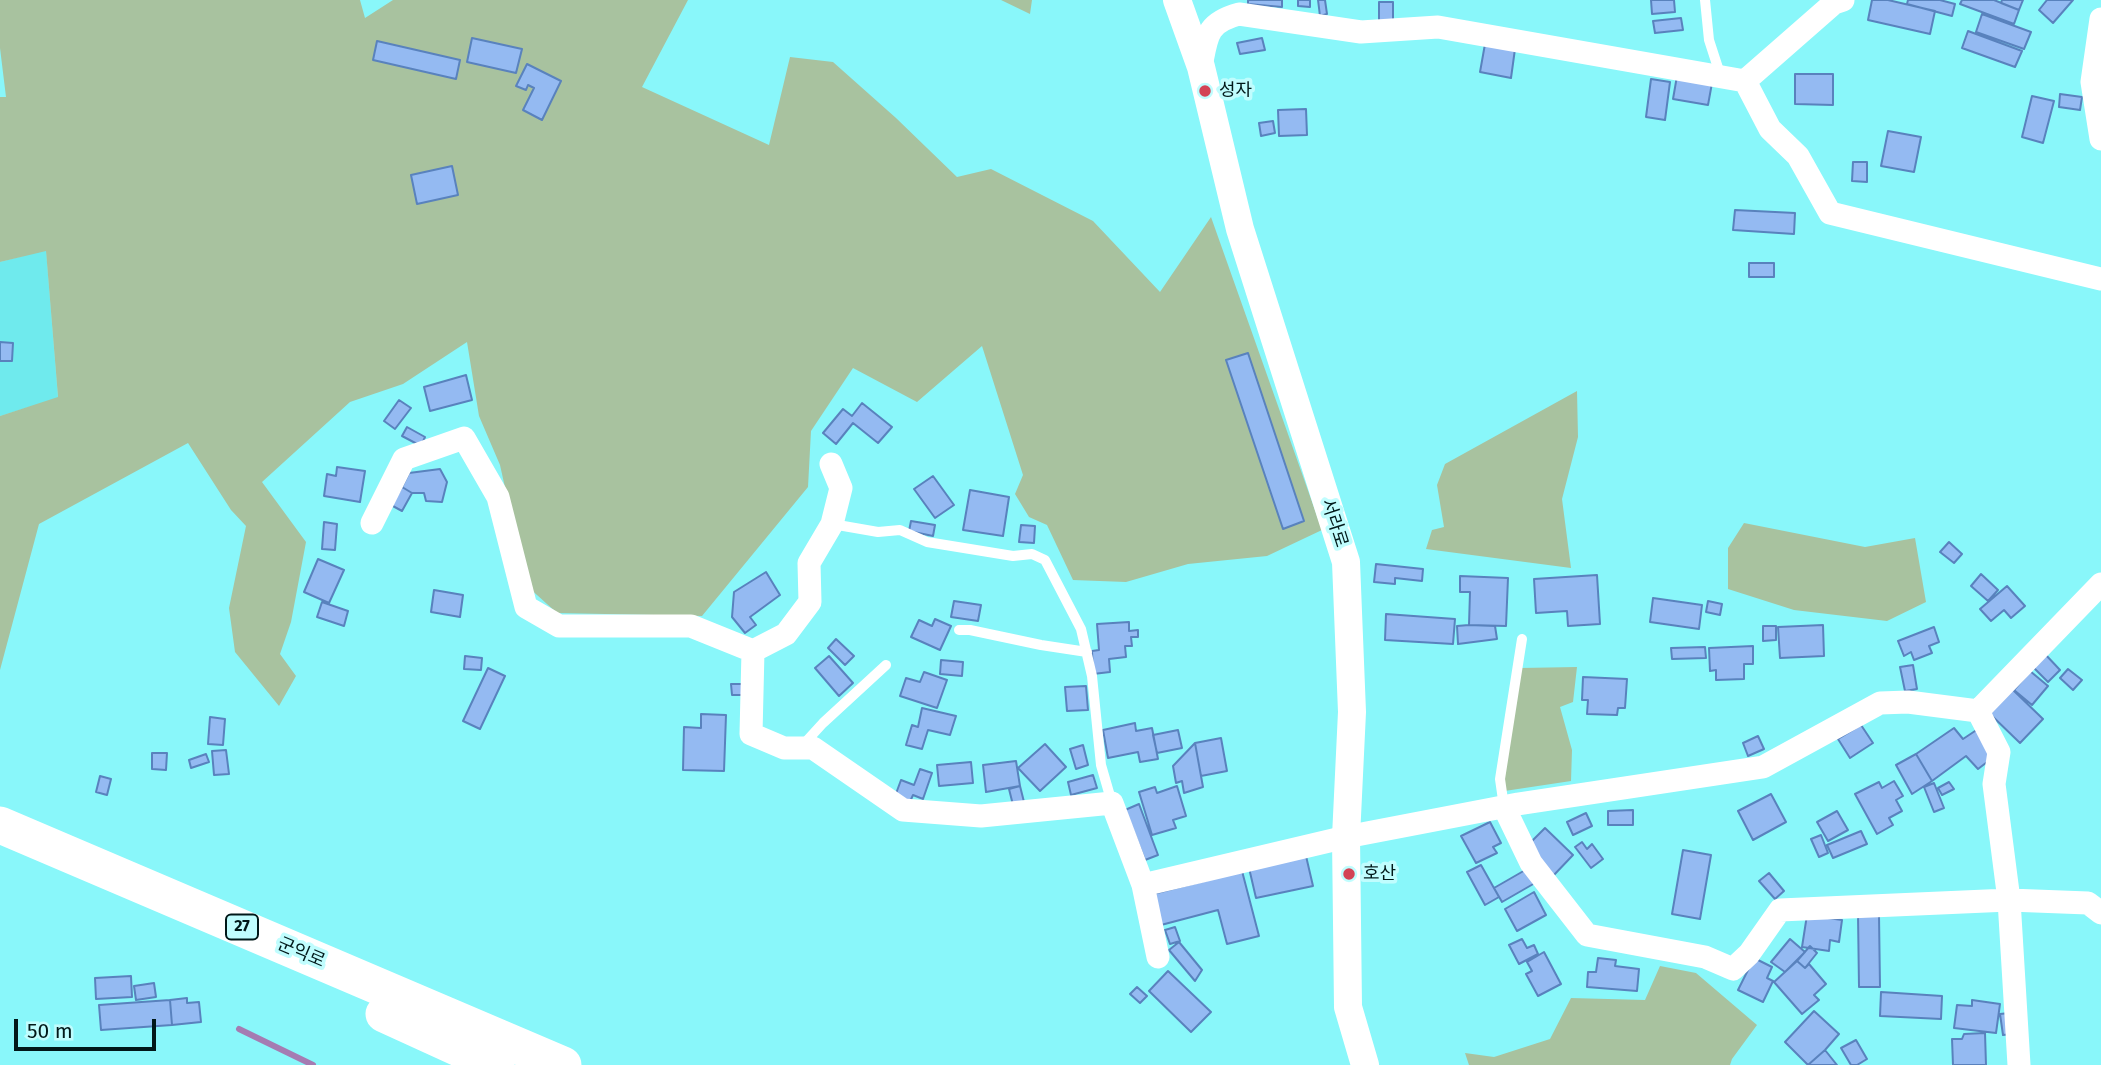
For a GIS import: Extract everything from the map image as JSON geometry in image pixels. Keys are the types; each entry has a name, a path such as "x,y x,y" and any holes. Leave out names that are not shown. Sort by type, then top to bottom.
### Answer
{"highway":[{"name":"군익로","path":"0,825 563,1065"},
{"name":"군익로","path":"0,850 496,1065"}],"street":[{"name":"서라로","path":"1177,0 1201,67 1240,229 1346,562 1352,712 1346,837 1348,1007 1365,1065"},
{"path":"1745,81 1834,3 1843,0"},
{"path":"1201,67 1207,35 1222,18 1239,14 1361,32 1438,27 1745,81"},
{"path":"2101,19 2092,82 2101,139"},
{"path":"1745,81 1770,129 1798,156 1830,213 2101,279"},
{"path":"372,523 404,459 464,438 498,497 526,607 559,626 691,625 753,651"},
{"path":"753,651 786,634 810,601 809,563 832,524 841,488 831,464"},
{"path":"1978,711 2101,584"},
{"path":"753,651 751,734 784,748 813,748 903,810 981,816 1112,803 1143,885 1158,957"},
{"path":"1143,885 1346,837 1504,807 1763,767 1880,703 1908,702 1978,711"},
{"path":"1978,711 1999,752 1994,784 2009,900 2019,1065"},
{"path":"1504,807 1531,863 1587,935 1705,957 1733,969 1749,954 1780,910 2009,900 2088,902 2101,913"}],"lane":[{"path":"1704,0 1709,40 1721,77"},
{"path":"832,524 878,532 900,530 927,542 1013,556 1032,554 1045,561 1081,629 1092,676 1101,765 1112,803"},
{"path":"959,630 1087,652"},
{"path":"1504,807 1500,779 1522,639"},
{"path":"800,748 886,665"}],"shaded area":[{"path":"46,250 58,398 0,416 0,262"}],"green space":[{"path":"0,0 360,0 365,18 393,0 688,0 642,87 769,145 790,57 833,62 957,177 991,169 1093,221 1160,292 1211,217 1322,530 1267,556 1188,564 1126,582 1073,580 1047,525 1029,517 1015,494 1023,475 982,346 917,402 853,368 811,431 808,487 702,616 557,613 527,586 500,465 479,416 467,342 403,384 350,402 262,482 306,542 291,622 280,654 296,676 279,706 235,652 229,608 246,526 231,510 188,443 39,524 0,670 0,416 58,397 46,251 0,262 0,97 6,97 0,48"},
{"path":"1001,0 1032,0 1030,14"},
{"path":"1577,391 1578,437 1562,499 1571,568 1426,549 1432,530 1444,527 1437,485 1445,464"},
{"path":"1744,523 1865,547 1915,538 1926,602 1887,621 1794,610 1728,589 1728,548"},
{"path":"1577,667 1573,702 1560,707 1572,750 1571,781 1498,792 1520,668"},
{"path":"1660,966 1696,973 1757,1025 1730,1065 1469,1065 1465,1053 1494,1057 1550,1039 1571,998 1645,1000"}],"building":[{"path":"1248,0 1282,0 1282,7 1248,4"},
{"path":"1298,0 1310,0 1310,7 1298,6"},
{"path":"1318,0 1325,0 1327,14 1320,16"},
{"path":"1651,0 1674,0 1675,12 1652,14"},
{"path":"1872,0 1888,0 1935,11 1930,34 1868,20"},
{"path":"1908,0 1940,0 1955,4 1952,16 1907,4"},
{"path":"1962,0 1994,0 2019,10 2014,24 1960,4"},
{"path":"2002,0 2023,0 2019,10 2001,3"},
{"path":"2047,0 2073,0 2053,23 2039,10"},
{"path":"1379,2 1393,2 1393,23 1379,23"},
{"path":"1982,14 2031,32 2024,49 1976,32"},
{"path":"1681,18 1683,30 1655,33 1653,21"},
{"path":"1968,31 2022,51 2015,67 1962,48"},
{"path":"472,38 522,49 516,73 467,62"},
{"path":"1262,38 1265,50 1240,54 1237,43"},
{"path":"377,41 460,60 456,79 373,60"},
{"path":"1485,44 1515,49 1511,78 1480,72"},
{"path":"527,64 561,81 542,120 523,110 534,88 528,85 526,90 516,86"},
{"path":"1795,74 1833,74 1833,105 1795,104"},
{"path":"1677,76 1712,83 1708,105 1673,99"},
{"path":"1651,79 1670,82 1665,120 1646,117"},
{"path":"2060,94 2082,97 2080,110 2059,107"},
{"path":"2032,96 2054,101 2043,143 2022,137"},
{"path":"1306,109 1307,135 1279,136 1278,110"},
{"path":"1273,121 1275,133 1261,136 1259,123"},
{"path":"1888,131 1921,137 1914,172 1881,166"},
{"path":"1853,162 1867,162 1867,182 1852,181"},
{"path":"452,166 458,195 417,204 411,175"},
{"path":"1735,210 1795,213 1794,234 1733,230"},
{"path":"1749,263 1774,263 1774,277 1749,277"},
{"path":"0,342 13,343 12,361 0,361"},
{"path":"1248,353 1304,521 1283,529 1226,360"},
{"path":"466,375 472,400 430,411 424,387"},
{"path":"399,400 411,408 395,429 384,421"},
{"path":"862,403 892,427 878,443 853,423 836,444 823,433 843,409 852,416"},
{"path":"407,427 425,437 421,446 402,436"},
{"path":"337,467 365,471 360,502 324,496 327,474 336,476"},
{"path":"440,469 447,482 442,502 426,501 424,493 412,493 402,487 409,473"},
{"path":"933,476 954,505 935,518 914,489"},
{"path":"402,487 412,493 402,511 391,505"},
{"path":"970,490 1009,497 1003,536 963,530"},
{"path":"911,521 935,525 933,536 909,531"},
{"path":"324,522 337,524 335,550 322,549"},
{"path":"1021,525 1035,526 1034,543 1019,542"},
{"path":"1949,542 1962,554 1954,563 1940,552"},
{"path":"318,559 344,570 329,603 304,592"},
{"path":"1376,564 1423,569 1422,581 1395,578 1395,584 1374,582"},
{"path":"766,572 780,595 750,617 756,625 745,633 732,617 734,592"},
{"path":"1981,574 1998,590 1988,601 1971,586"},
{"path":"1597,575 1600,624 1568,626 1567,611 1536,613 1534,579"},
{"path":"1460,576 1508,578 1506,626 1469,625 1470,592 1460,592"},
{"path":"2007,586 2025,606 2011,618 2004,610 1991,621 1980,609"},
{"path":"434,590 463,595 460,617 431,612"},
{"path":"1653,598 1702,605 1699,629 1650,622"},
{"path":"954,601 981,605 978,621 951,617"},
{"path":"1708,601 1722,604 1720,615 1706,612"},
{"path":"322,602 348,611 344,626 317,617"},
{"path":"1386,614 1455,619 1453,644 1385,640"},
{"path":"935,619 951,626 940,650 911,637 919,620 932,626"},
{"path":"1129,622 1129,631 1138,630 1138,637 1131,637 1132,646 1125,646 1126,657 1109,659 1110,672 1093,674 1092,651 1099,650 1097,624"},
{"path":"1823,625 1824,656 1780,658 1778,627"},
{"path":"1457,626 1495,626 1497,639 1458,644"},
{"path":"1763,626 1776,626 1776,640 1763,641"},
{"path":"1934,627 1939,642 1929,646 1932,653 1914,660 1911,652 1904,656 1898,641"},
{"path":"836,639 854,656 845,665 828,648"},
{"path":"1753,646 1753,664 1744,664 1744,679 1716,680 1716,670 1710,671 1709,648"},
{"path":"1705,647 1706,658 1672,659 1671,648"},
{"path":"2045,654 2060,670 2048,682 2032,666"},
{"path":"465,656 482,658 481,670 464,669"},
{"path":"829,656 853,683 839,696 815,668"},
{"path":"941,660 963,662 962,676 940,674"},
{"path":"1913,665 1917,689 1905,691 1900,667"},
{"path":"488,668 505,676 480,729 463,721"},
{"path":"2068,669 2082,680 2073,690 2060,678"},
{"path":"2030,671 2048,686 2032,705 2014,690"},
{"path":"924,672 947,680 937,708 900,696 906,678 920,682"},
{"path":"1583,677 1627,679 1625,708 1618,708 1617,715 1587,714 1588,700 1582,700"},
{"path":"731,684 745,684 745,695 732,695"},
{"path":"1086,686 1088,710 1067,711 1065,687"},
{"path":"2012,689 2043,719 2020,743 1989,713"},
{"path":"922,708 956,716 950,735 928,730 922,749 906,745 912,725 918,727"},
{"path":"701,714 726,715 724,771 683,770 684,727 701,728"},
{"path":"210,717 225,719 223,745 208,744"},
{"path":"1135,723 1136,731 1152,728 1158,759 1140,762 1138,752 1108,758 1103,730"},
{"path":"1861,725 1873,743 1850,758 1838,739"},
{"path":"1954,728 1963,739 1978,729 1995,756 1978,769 1966,756 1932,781 1916,754"},
{"path":"1178,730 1182,748 1157,753 1153,735"},
{"path":"1758,736 1764,749 1748,756 1743,743"},
{"path":"1221,738 1227,771 1201,776 1195,743"},
{"path":"1195,743 1203,787 1184,793 1182,781 1176,783 1173,766"},
{"path":"1045,744 1066,767 1040,791 1018,768"},
{"path":"1083,745 1088,765 1076,769 1070,749"},
{"path":"226,750 229,774 214,775 212,751"},
{"path":"152,753 167,753 166,770 152,769"},
{"path":"206,754 209,762 191,768 189,760"},
{"path":"1916,754 1932,781 1912,794 1896,765"},
{"path":"1016,761 1020,786 986,792 983,765"},
{"path":"971,762 973,783 939,786 937,765"},
{"path":"920,769 932,773 923,799 913,795 909,804 894,799 901,780 914,785"},
{"path":"1093,775 1097,788 1071,795 1068,782"},
{"path":"100,776 111,779 107,795 96,792"},
{"path":"1894,781 1903,796 1896,800 1902,811 1889,818 1893,825 1877,834 1855,794 1879,782 1882,788"},
{"path":"1949,782 1954,789 1942,795 1938,788"},
{"path":"1934,783 1944,808 1934,812 1924,787"},
{"path":"1020,786 1024,802 1013,805 1009,789"},
{"path":"1177,786 1186,816 1173,820 1176,828 1152,835 1139,792 1155,787 1157,793"},
{"path":"1771,794 1786,822 1753,840 1738,811"},
{"path":"1139,804 1158,855 1145,860 1125,810"},
{"path":"1633,810 1633,825 1608,825 1608,811"},
{"path":"1837,811 1848,830 1828,841 1817,822"},
{"path":"1586,813 1592,826 1573,835 1567,822"},
{"path":"1490,822 1501,843 1493,847 1497,853 1476,863 1461,836"},
{"path":"1545,828 1573,855 1553,876 1524,849"},
{"path":"1861,831 1867,844 1833,858 1827,845"},
{"path":"1821,835 1828,853 1819,857 1811,839"},
{"path":"1582,842 1587,849 1592,844 1603,859 1591,868 1575,847"},
{"path":"1683,850 1711,855 1700,919 1672,914"},
{"path":"1306,856 1313,886 1256,898 1249,868"},
{"path":"1481,865 1499,897 1485,905 1467,872"},
{"path":"1527,869 1535,883 1502,902 1494,888"},
{"path":"1242,871 1259,936 1227,944 1218,910 1161,925 1153,894"},
{"path":"1769,873 1784,891 1775,899 1759,881"},
{"path":"1534,892 1546,915 1517,931 1505,909"},
{"path":"1807,915 1842,920 1839,942 1830,940 1829,951 1802,947"},
{"path":"1858,915 1879,915 1880,987 1859,987"},
{"path":"1175,927 1180,941 1170,944 1165,930"},
{"path":"1522,939 1527,948 1534,945 1538,954 1519,964 1509,945"},
{"path":"1790,939 1805,952 1785,972 1771,962"},
{"path":"1179,942 1202,970 1195,981 1169,950"},
{"path":"1810,946 1817,953 1805,968 1797,961"},
{"path":"1544,952 1561,984 1538,996 1526,974 1532,971 1527,962"},
{"path":"1598,958 1616,960 1615,966 1639,969 1637,991 1587,987 1588,972 1596,972"},
{"path":"1754,958 1772,967 1767,978 1773,981 1763,1002 1738,990"},
{"path":"1797,961 1805,968 1809,964 1826,984 1814,995 1819,1000 1802,1014 1774,982"},
{"path":"1168,971 1211,1012 1191,1032 1149,991"},
{"path":"131,976 132,997 96,999 95,978"},
{"path":"154,983 156,997 136,1000 134,986"},
{"path":"1137,987 1147,996 1140,1003 1130,994"},
{"path":"1881,992 1942,996 1941,1019 1880,1016"},
{"path":"187,998 187,1003 199,1002 201,1022 172,1025 170,1000"},
{"path":"170,1000 172,1025 101,1030 99,1005"},
{"path":"1972,1000 2000,1004 1996,1033 1954,1028 1957,1005 1972,1006"},
{"path":"1814,1011 1839,1034 1808,1065 1785,1042"},
{"path":"2009,1013 2012,1034 2003,1035 2000,1014"},
{"path":"1985,1033 1986,1065 1953,1065 1952,1039 1962,1039 1964,1034"},
{"path":"1856,1040 1867,1059 1857,1065 1851,1065 1841,1048"},
{"path":"1825,1050 1837,1065 1808,1065"}],"waterway":[{"path":"239,1029 313,1065"}],"place":[{"name":"성자","path":"1205,91"},
{"name":"호산","path":"1349,874"}]}
